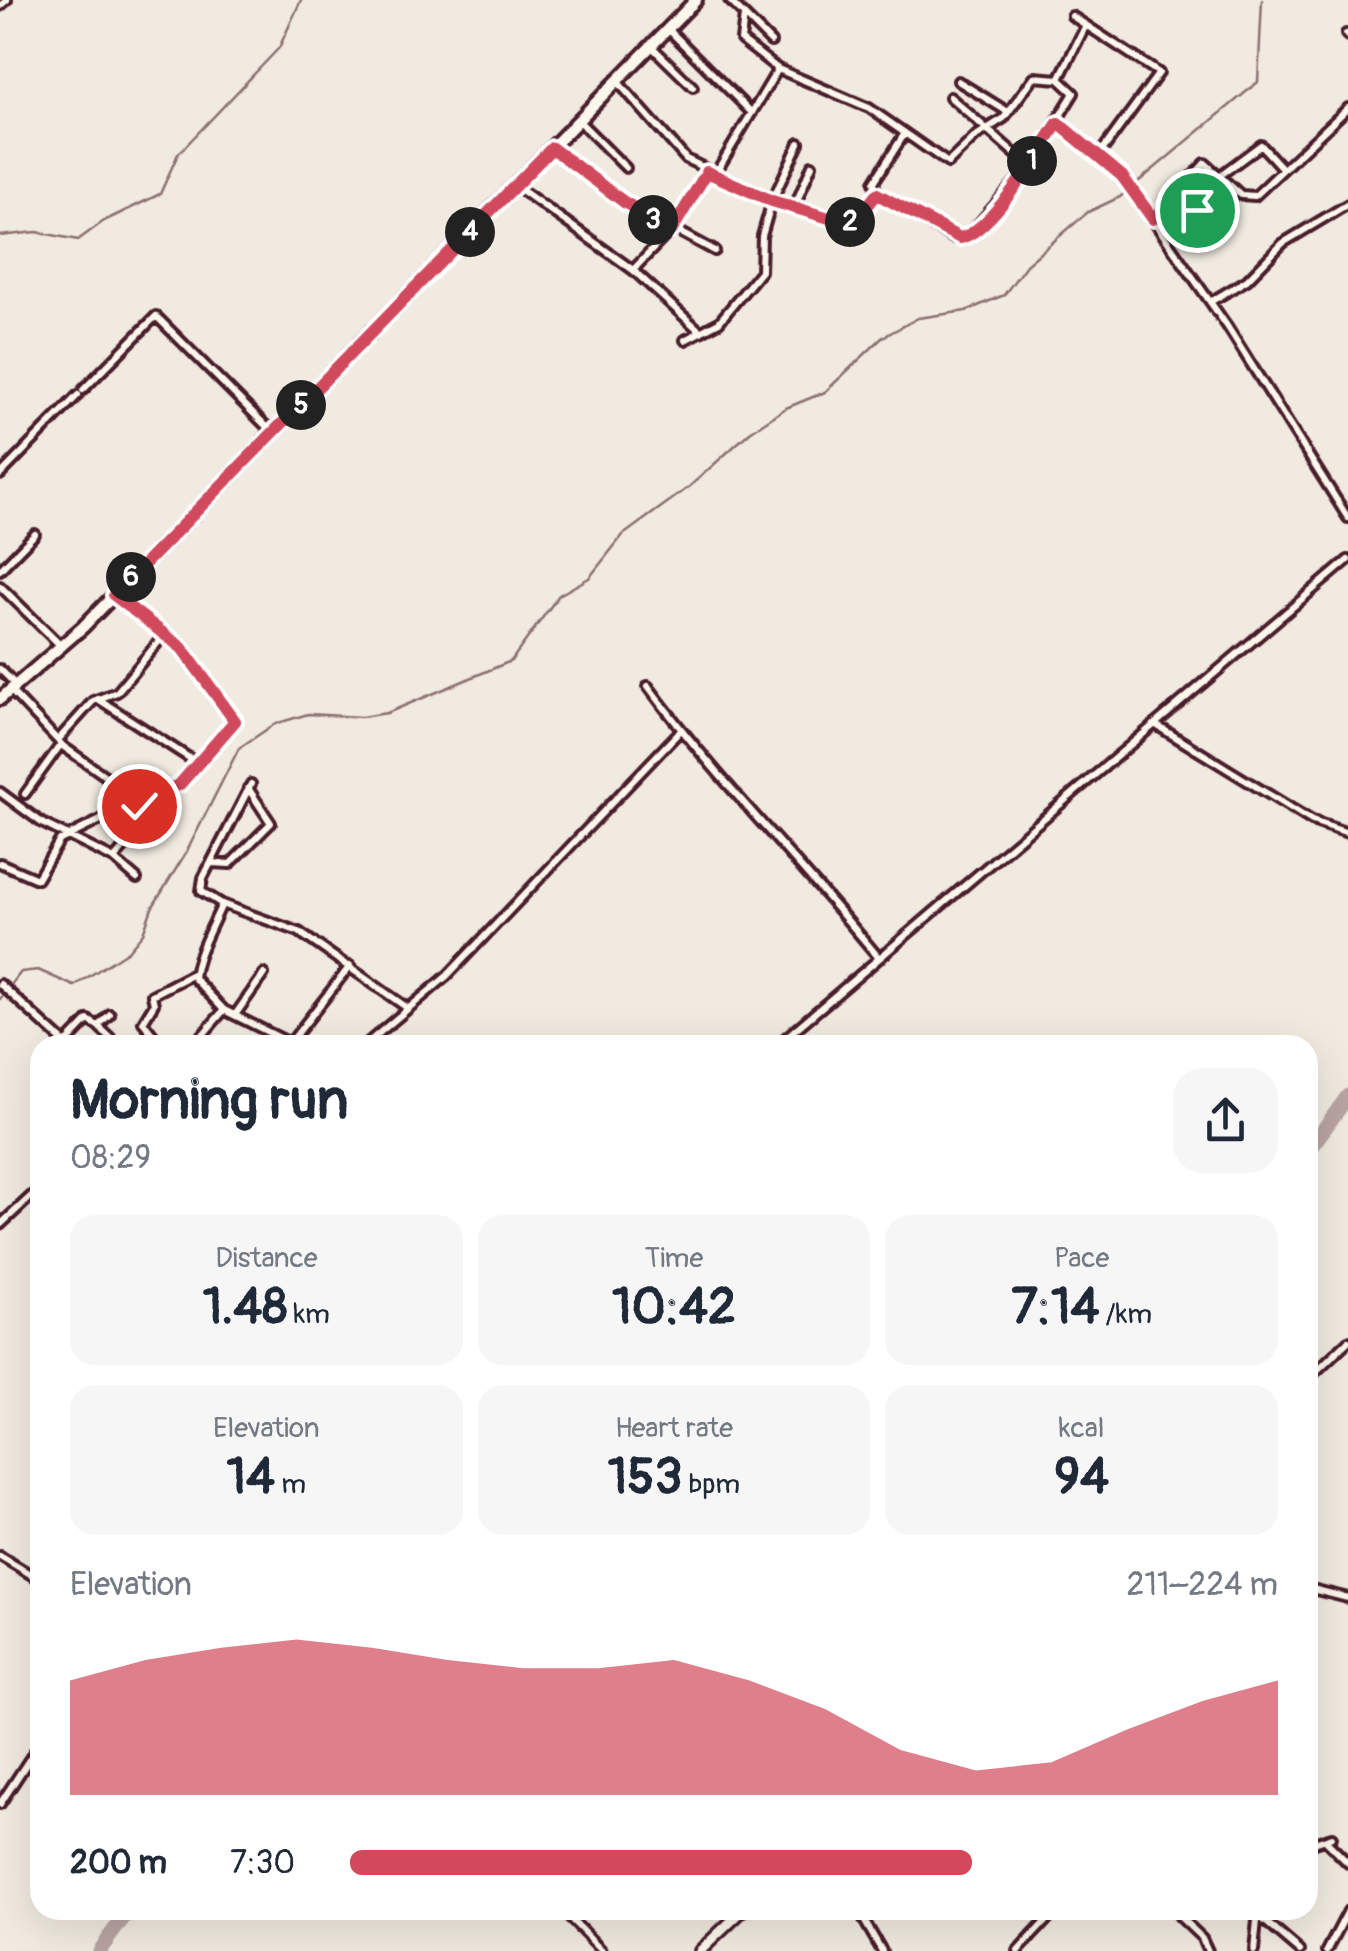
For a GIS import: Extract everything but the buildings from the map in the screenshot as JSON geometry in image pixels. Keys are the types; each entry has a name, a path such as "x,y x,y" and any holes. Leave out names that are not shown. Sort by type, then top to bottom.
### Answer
{"main road":[{"path":"0,699 62,647 114,595 696,0"}],"street":[{"path":"0,6 6,0"},
{"path":"728,0 771,42"},
{"path":"744,16 741,40 778,69 869,108 905,133 948,164 1008,112 1034,77 1059,79 1074,93 1029,166 966,238 954,238 877,194 874,182 905,133"},
{"path":"1072,16 1159,73 1099,155"},
{"path":"1059,79 1086,25"},
{"path":"668,29 752,114"},
{"path":"651,46 693,87"},
{"path":"634,270 672,230 752,114 778,69"},
{"path":"618,81 680,156 772,201 846,223 856,220 877,194"},
{"path":"958,81 1008,112"},
{"path":"950,96 1029,166"},
{"path":"1153,219 1202,163 1251,197 1348,108"},
{"path":"579,121 626,168"},
{"path":"1058,123 1122,176 1210,302 1348,518"},
{"path":"685,340 719,322 761,271 762,236 772,201 799,143"},
{"path":"1222,174 1261,146 1283,168"},
{"path":"552,148 624,202 715,251"},
{"path":"794,208 812,165"},
{"path":"515,186 634,270 701,332"},
{"path":"1177,196 1197,210 1196,190"},
{"path":"1210,302 1256,272 1283,243 1348,204"},
{"path":"0,475 156,316 274,434"},
{"path":"0,570 34,534"},
{"path":"789,1035 1348,560"},
{"path":"0,586 62,647"},
{"path":"0,863 37,879 58,843 120,810 143,806 168,794 234,717 192,658 114,595"},
{"path":"25,794 59,742 98,698 117,692 165,634"},
{"path":"0,669 59,742 143,806 147,820 114,859"},
{"path":"648,686 680,730 804,866 879,958"},
{"path":"98,698 197,763"},
{"path":"1156,724 1312,821 1348,833"},
{"path":"376,1035 447,976 580,841 680,730"},
{"path":"212,863 230,864 272,822 249,786 212,863 200,888 222,904 299,932 406,1007"},
{"path":"0,792 68,837 114,859 137,879"},
{"path":"153,1035 143,1022 154,1006 152,995 193,974 222,904"},
{"path":"299,1035 350,966"},
{"path":"193,974 224,1010 274,1035"},
{"path":"235,1015 264,974"},
{"path":"0,984 56,1035"},
{"path":"203,1035 224,1010"},
{"path":"98,1026 110,1014"},
{"path":"74,1035 88,1020 107,1035"},
{"path":"0,1225 30,1197"},
{"path":"1318,1370 1348,1341"},
{"path":"0,1556 30,1574"},
{"path":"1318,1590 1348,1598"},
{"path":"0,1804 30,1758"},
{"path":"1318,1842 1328,1838 1348,1863"},
{"path":"1327,1951 1348,1911"},
{"path":"572,1920 602,1951"},
{"path":"700,1951 733,1920"},
{"path":"864,1920 882,1951"},
{"path":"1018,1951 1047,1920"},
{"path":"1183,1920 1202,1938 1208,1951"},
{"path":"1254,1951 1257,1920"},
{"path":"1266,1920 1300,1951"}],"waterway":[{"path":"0,236 37,232 78,240 104,221 160,194 178,154 279,48 301,0"},
{"path":"0,999 21,972 38,970 74,986 128,951 143,933 152,908 187,851 239,748 275,724 308,714 361,717 387,713 511,661 559,595 589,578 623,535 689,487 750,432 786,408 825,392 883,337 918,318 966,311 1004,295 1026,265 1088,212 1120,197 1258,82 1262,0"},
{"path":"1318,1137 1348,1096"},
{"path":"99,1951 122,1920"}],"route":[{"path":"139,806 168,794 180,784 235,721 192,658 114,595 552,148 624,202 672,230 707,172 772,201 846,223 856,220 877,194 954,238 966,238 1001,202 1058,123 1122,176 1153,219 1177,196 1197,210"}]}
